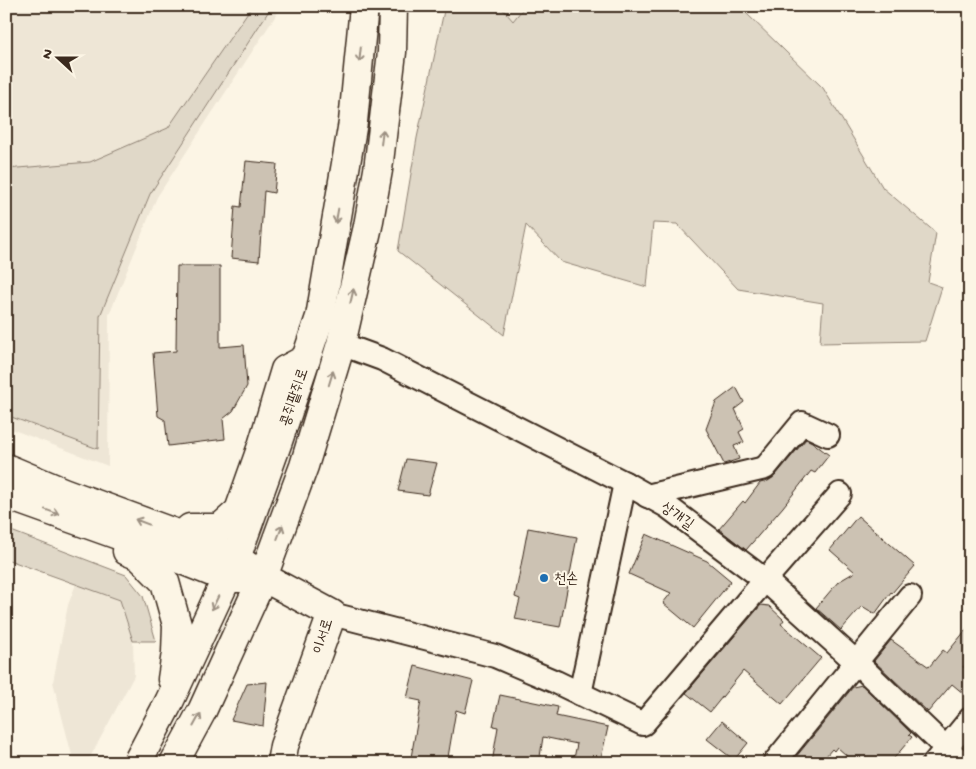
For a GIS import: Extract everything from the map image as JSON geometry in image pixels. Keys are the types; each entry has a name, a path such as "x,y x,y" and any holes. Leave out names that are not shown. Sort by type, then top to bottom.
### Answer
{"main road":[{"name":"콩쥐팥쥐로","path":"136,763 169,702 232,568 320,317 353,122 364,6"},
{"name":"콩쥐팥쥐로","path":"174,763 202,711 263,578 304,466 341,344 368,226 378,170 392,52 393,6"},
{"path":"181,536 190,528 220,528 239,511 262,446 285,370 306,359"},
{"path":"6,468 63,492 196,541 232,568"},
{"path":"6,495 132,540 232,568"},
{"path":"132,540 127,551 139,556 164,582 176,625 176,654 169,702"},
{"name":"이서로","path":"232,568 263,578 332,614 284,746 281,763"}],"street":[{"name":"상개길","path":"341,344 382,359 625,483 668,507 765,580 856,662 940,756 964,763"},
{"path":"646,496 765,468 802,423 828,435"},
{"path":"580,694 625,483"},
{"path":"332,614 495,656 643,724 840,494"},
{"path":"774,763 910,596"},
{"path":"940,756 970,718"}],"shaded area":[{"path":"6,6 282,6 157,197 109,315 108,466 6,427"},
{"path":"252,6 272,6 150,194 100,316 98,449 6,415 6,169 90,162 168,128"},
{"path":"445,6 500,6 513,21 525,6 742,6 745,12 823,88 883,188 936,233 928,282 942,287 925,341 820,343 823,303 738,289 677,224 653,223 647,287 561,262 526,225 504,335 398,251 417,138"},
{"path":"500,6 525,6 513,21"},
{"path":"6,529 126,575 143,596 156,641 133,641 120,600 6,559"},
{"path":"76,584 120,600 133,641 134,676 87,763 74,763 53,682 68,605"}],"building":[{"path":"246,161 277,164 274,193 264,191 259,261 231,258 235,206 241,207"},
{"path":"177,266 220,266 220,347 244,345 247,386 233,411 223,419 225,439 168,446 165,420 158,416 153,353 176,351"},
{"path":"736,387 744,402 735,409 744,429 739,432 744,442 734,446 739,459 724,464 706,429 716,402"},
{"path":"806,439 829,455 815,473 811,471 746,550 719,529 743,501 745,503 760,483 768,481 775,476"},
{"path":"406,459 437,463 428,495 398,491"},
{"path":"858,516 915,566 891,592 875,614 862,606 841,630 816,608 838,582 855,572 830,550"},
{"name":"천손","path":"528,528 577,537 560,627 515,619 520,599 515,597"},
{"path":"646,534 707,561 731,581 693,628 663,603 671,593 629,574"},
{"path":"761,605 769,606 784,620 781,624 821,658 782,704 743,671 710,712 686,693"},
{"path":"970,625 970,659 963,667 970,672 970,699 952,684 928,712 874,661 891,640 929,667 943,650 947,653"},
{"path":"415,666 473,681 465,713 456,710 447,763 410,763 421,701 407,698"},
{"path":"267,682 263,726 231,720 247,684"},
{"path":"862,685 911,733 909,735 912,737 890,763 855,763 837,747 834,751 832,749 820,763 791,763 853,687"},
{"path":"500,695 558,707 556,716 608,727 600,763 573,763 577,744 543,737 539,763 492,763 498,727 493,726"},
{"path":"722,721 748,743 734,760 707,739"}],"place":[{"name":"천손","path":"544,578"}]}
